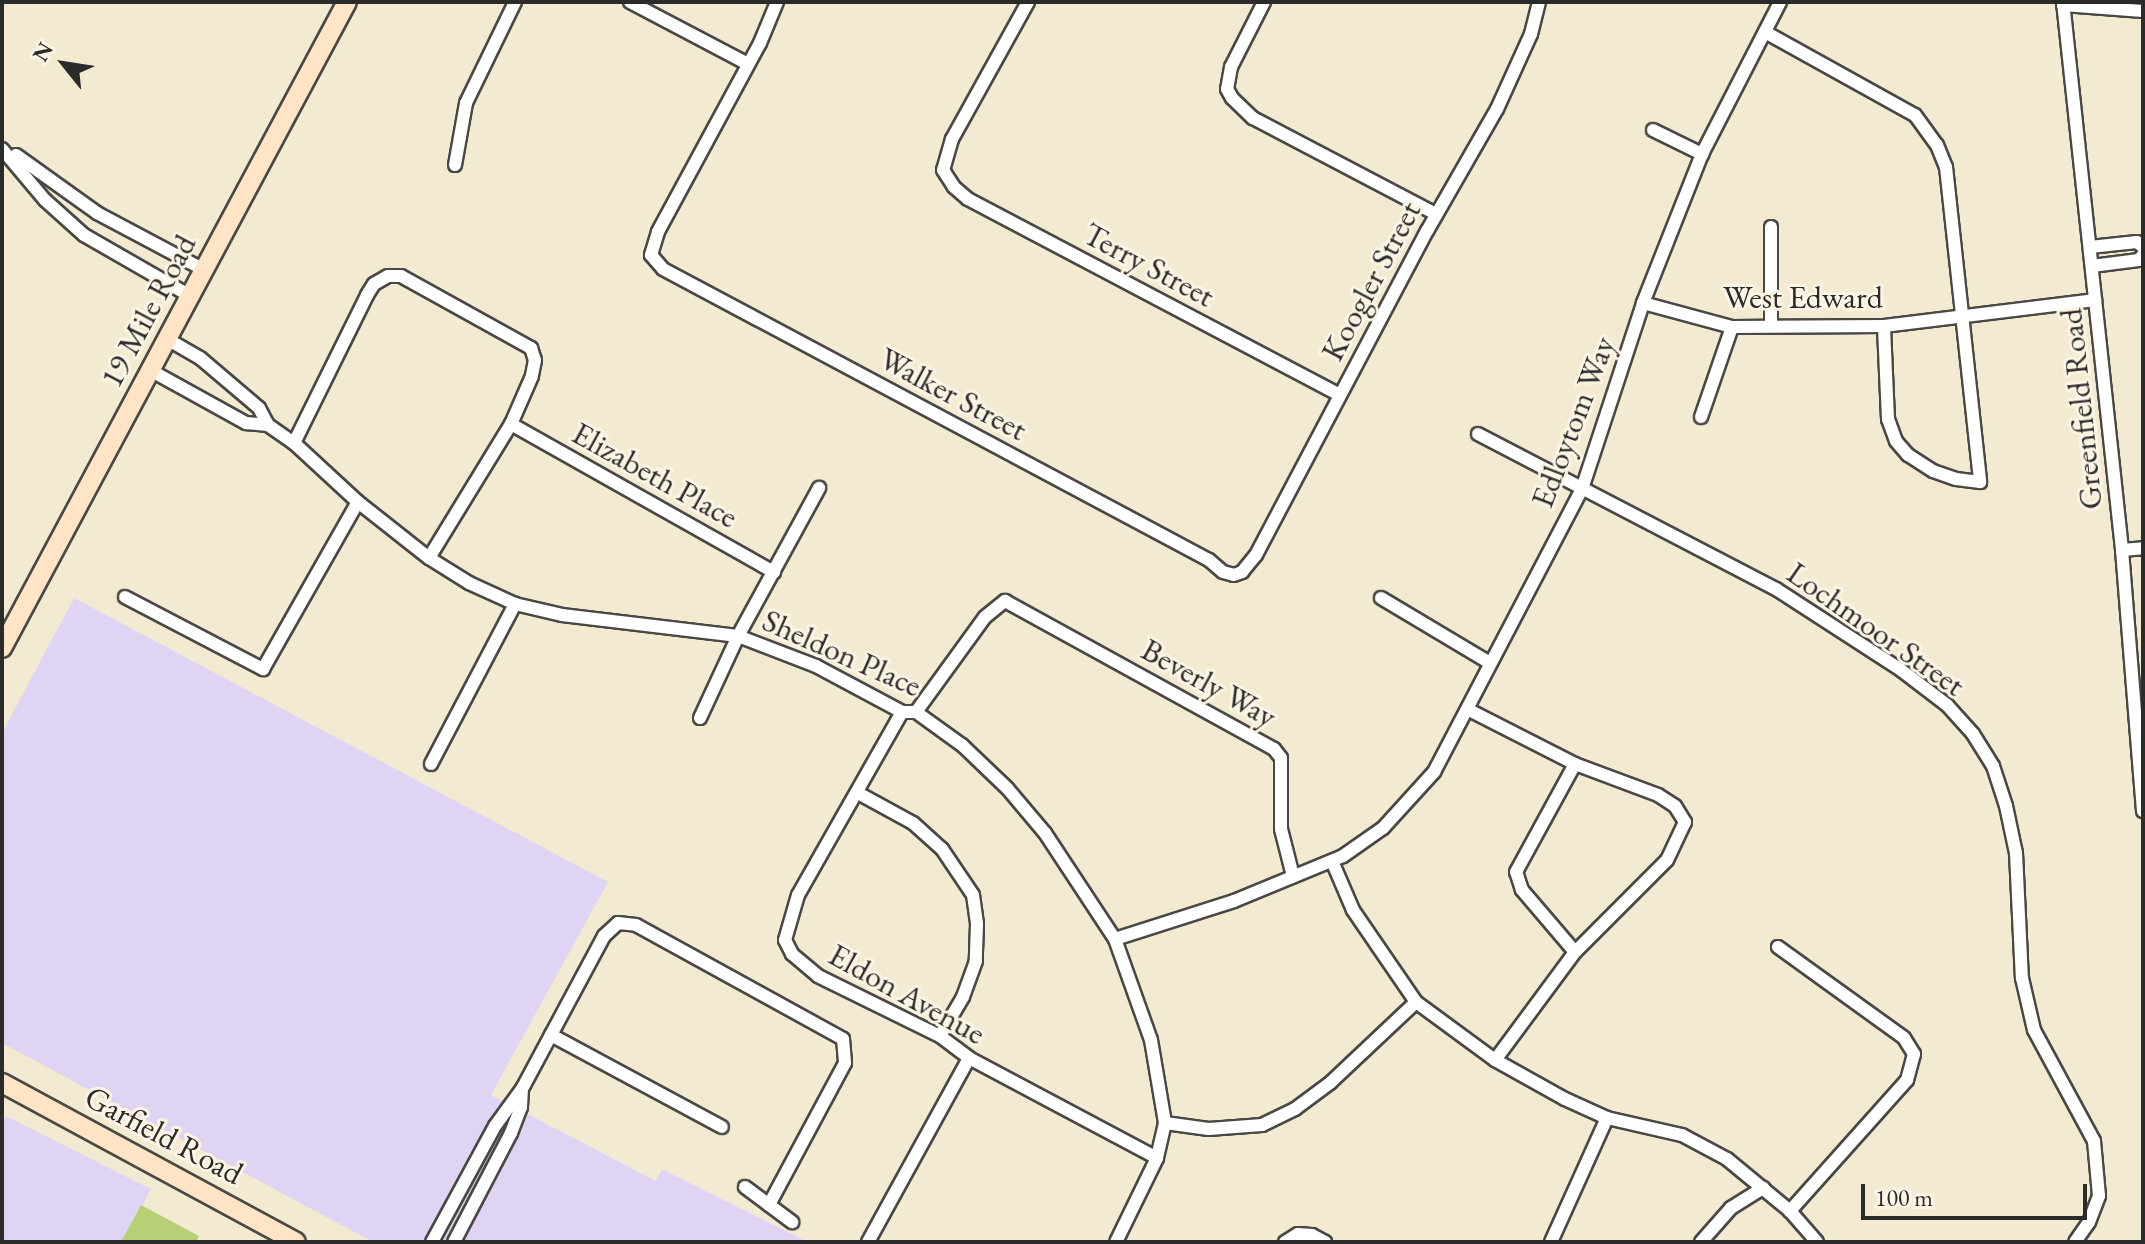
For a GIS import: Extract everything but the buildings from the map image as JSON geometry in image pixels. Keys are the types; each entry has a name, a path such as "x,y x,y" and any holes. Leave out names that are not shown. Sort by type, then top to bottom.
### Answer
{"street":[{"name":"19 Mile Road","path":"2,648 347,2"},
{"path":"455,165 466,103 515,2"},
{"path":"630,2 748,64 777,2"},
{"name":"Terry Street","path":"1028,2 952,139 943,170 954,187 968,199 1340,395"},
{"path":"1264,2 1236,54 1227,89 1253,118 1436,214"},
{"name":"Koogler Street","path":"1234,575 1256,555 1436,214 1497,109 1531,34 1539,2"},
{"name":"Edloytom Way","path":"1293,876 1364,844 1412,799 1434,772 1469,710 1490,663 1582,489 1643,303 1702,154 1780,2"},
{"path":"2063,4 2143,11"},
{"name":"Greenfield Road","path":"2063,4 2122,550 2143,811"},
{"path":"1765,32 1915,115 1926,127 1946,167 1980,482 1956,479 1933,471 1908,455 1896,441 1888,419 1884,326"},
{"name":"Walker Street","path":"748,64 658,232 651,255 663,269 1234,575"},
{"path":"1653,130 1702,154"},
{"path":"2,147 97,213 204,270"},
{"path":"2,147 45,200 84,235 190,296"},
{"path":"84,235 97,213"},
{"path":"1771,227 1771,325"},
{"path":"2090,247 2137,242 2143,247"},
{"path":"2092,266 2139,260 2143,255"},
{"path":"294,443 367,295 374,284 388,276 401,276 531,348 535,360 532,376 511,424 429,558"},
{"name":"West Edward","path":"1643,303 1732,327 1884,326 2095,300"},
{"path":"1701,417 1732,327"},
{"name":"Sheldon Place","path":"167,339 200,358 259,408 268,425 294,443 358,502 429,558 469,583 515,604 562,615 738,636 816,666 909,712 962,745 1007,788 1045,833 1115,939 1151,1040 1165,1123"},
{"name":"Sheldon Place","path":"150,370 246,423 268,425"},
{"name":"Elizabeth Place","path":"511,424 774,572"},
{"name":"Lochmoor Street","path":"1478,434 1776,589 1901,670 1947,705 1973,734 1993,766 2016,853 2022,978 2034,1030 2094,1141 2099,1196 2089,1222 2075,1242"},
{"path":"700,718 738,636 819,488"},
{"path":"125,597 263,669 358,502"},
{"path":"2122,550 2143,548"},
{"path":"1381,598 1490,663"},
{"name":"Beverly Way","path":"909,712 985,617 1005,601 1274,749 1281,758 1281,829 1293,876"},
{"path":"431,764 515,604"},
{"path":"1469,710 1575,764 1658,795 1675,806 1685,822 1667,860 1575,952 1495,1060"},
{"name":"Eldon Avenue","path":"909,712 813,864 798,895 785,940 802,966 818,976 940,1036 969,1058 1157,1158"},
{"path":"1575,764 1516,872 1522,890 1575,952"},
{"path":"858,793 913,823 942,849 973,895 977,924 976,961 963,997 940,1036"},
{"path":"1332,861 1353,910 1416,1002 1495,1060 1607,1118 1682,1135 1727,1159 1790,1211 1817,1242"},
{"path":"1115,939 1234,901 1293,876"},
{"path":"432,1242 495,1126 522,1089 604,936 618,923 636,925 835,1031 847,1048 845,1063 769,1205"},
{"path":"1778,947 1904,1038 1914,1054 1907,1080 1790,1211"},
{"path":"1116,1242 1157,1158 1165,1123 1209,1129 1262,1125 1295,1109 1330,1083 1416,1002"},
{"path":"551,1035 722,1127"},
{"path":"868,1242 969,1058"},
{"name":"Garfield Road","path":"2,1083 296,1242"},
{"path":"454,1242 511,1133 521,1107 522,1089"},
{"path":"1551,1242 1607,1118"},
{"path":"745,1187 792,1222"},
{"path":"1701,1242 1731,1208 1763,1188"},
{"path":"1285,1242 1298,1234 1312,1235 1325,1242"}],"shaded area":[{"path":"74,598 608,882 491,1095 656,1181 662,1169 808,1242 373,1242 2,1043 2,733"},
{"path":"6,1116 151,1189 123,1242 2,1242 2,1124"}],"green space":[{"path":"141,1205 199,1236 196,1242 121,1242"}]}
